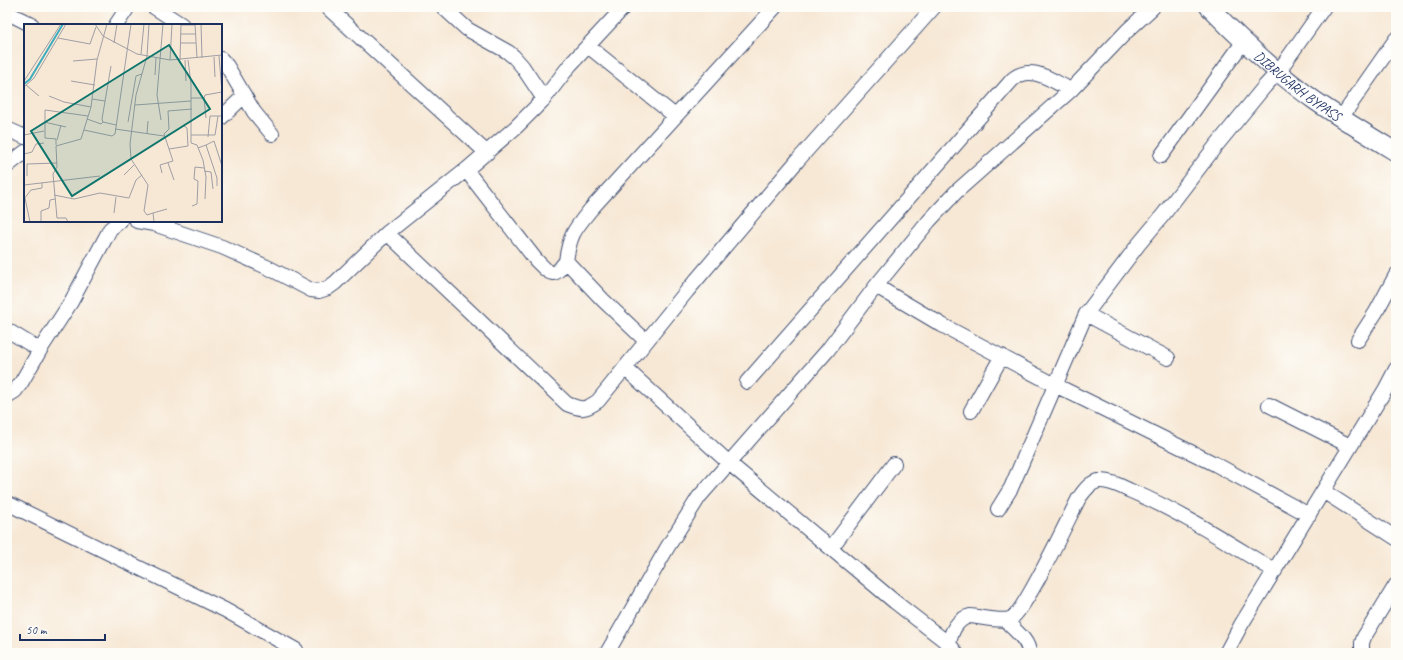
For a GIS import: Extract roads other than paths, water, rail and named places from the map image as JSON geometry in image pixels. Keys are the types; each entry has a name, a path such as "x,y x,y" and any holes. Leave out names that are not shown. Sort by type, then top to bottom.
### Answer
{"main road":[{"name":"DIBRUGARH BYPASS","path":"1209,7 1278,72 1341,118 1396,152"}],"street":[{"path":"117,24 128,7"},
{"path":"154,7 180,24"},
{"path":"327,7 487,153"},
{"path":"443,7 467,28 514,57 522,66 544,99"},
{"path":"143,222 154,224 222,247 270,268 311,290 319,291 328,288 388,233 487,153 516,127 544,99 570,64 624,7"},
{"path":"466,170 536,260 546,270 556,273 566,261 569,243 574,229 660,134 674,116 775,7"},
{"path":"388,233 567,404 579,409 588,408 598,402 687,291 793,166 934,7"},
{"path":"608,653 628,615 699,497 827,351 876,286 929,221 956,192 1071,90 1127,31 1153,7"},
{"path":"998,509 1011,488 1086,314 1215,147 1278,72 1324,7"},
{"path":"7,15 14,16 30,24"},
{"path":"1341,118 1396,39"},
{"path":"1162,156 1244,41"},
{"path":"588,46 674,116"},
{"path":"222,61 227,66 254,112 272,134"},
{"path":"747,382 1018,74 1027,72 1036,73 1071,90"},
{"path":"222,117 244,96"},
{"path":"7,129 24,137"},
{"path":"7,166 24,153"},
{"path":"7,396 15,391 22,383 40,350 71,302 106,235 118,222"},
{"path":"566,261 603,300 646,341"},
{"path":"1358,340 1376,312 1396,275"},
{"path":"876,286 942,325 1002,356 1055,386 1215,464 1309,514"},
{"path":"1086,314 1168,358"},
{"path":"7,330 40,350"},
{"path":"971,411 1002,356"},
{"path":"625,368 729,463 952,648"},
{"path":"1226,653 1396,369"},
{"path":"1269,405 1350,446"},
{"path":"831,548 894,464"},
{"path":"952,648 955,626 965,617 970,616 1005,620 1014,616 1028,598 1079,498 1086,489 1099,481 1115,484 1145,497 1216,535 1274,571"},
{"path":"1323,491 1396,538"},
{"path":"7,503 225,610 296,650"},
{"path":"1362,653 1362,643 1364,637 1396,585"},
{"path":"1005,620 1024,640 1029,648 1029,653"}]}
